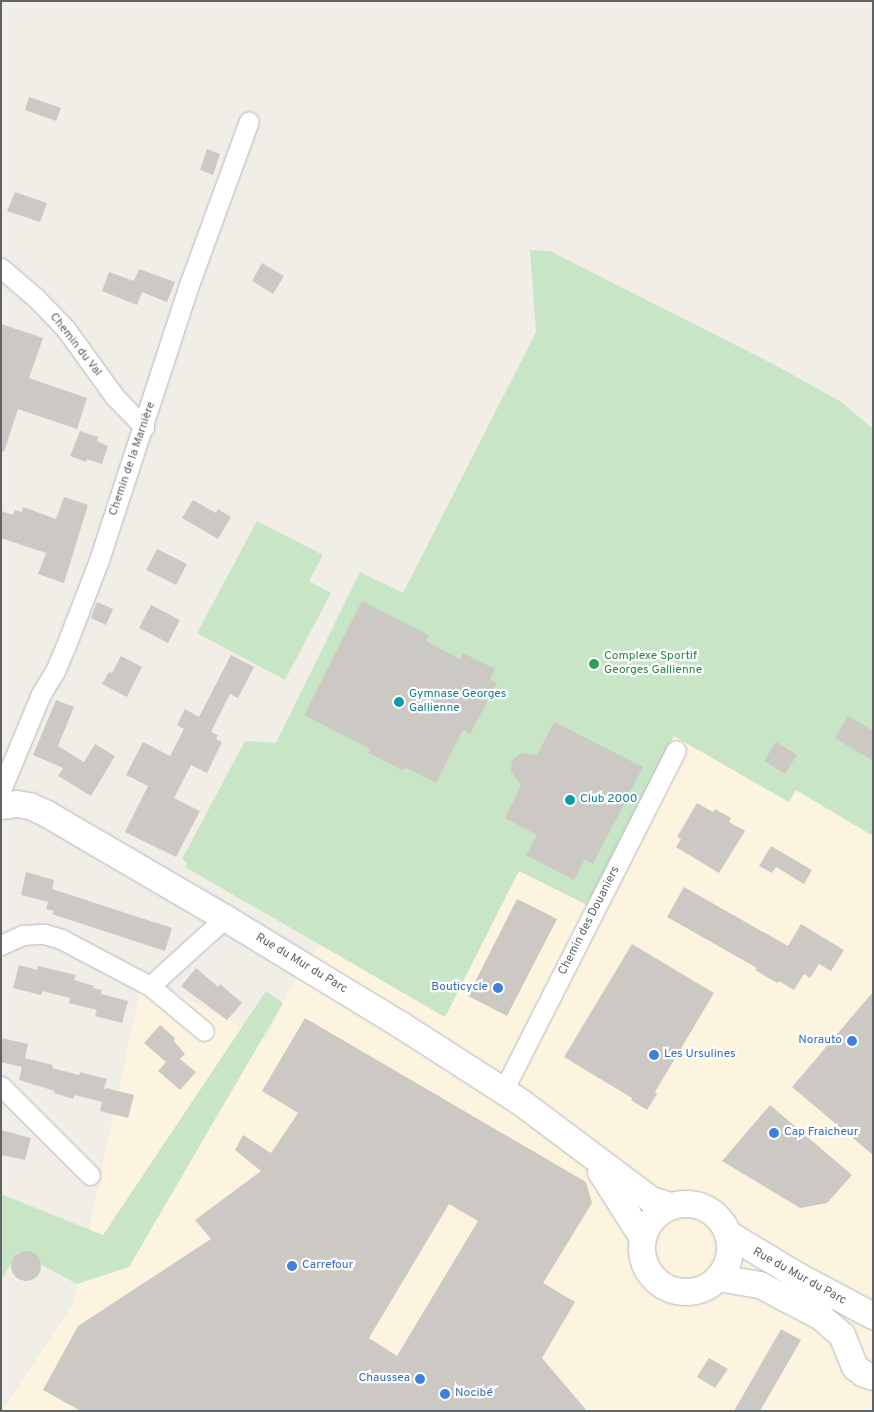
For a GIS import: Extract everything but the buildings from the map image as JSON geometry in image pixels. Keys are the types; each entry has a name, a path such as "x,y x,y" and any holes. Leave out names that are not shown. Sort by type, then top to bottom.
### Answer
{"street":[{"name":"Chemin de la Marnière","path":"1,790 41,694 55,671 65,648 99,560 190,282 249,121"},
{"name":"Chemin du Val","path":"1,268 36,298 65,328 115,397 144,427"},
{"name":"Chemin des Douaniers","path":"504,1092 676,750"},
{"name":"Rue du Mur du Parc","path":"1,806 17,804 30,806 47,814 225,918 360,1000 504,1092 651,1200 672,1206"},
{"path":"150,986 225,918"},
{"path":"1,945 22,935 44,934 60,939 150,986 204,1031"},
{"path":"1,1086 90,1175"},
{"name":"Rue du Mur du Parc","path":"588,1153 643,1238"},
{"path":"694,1204 706,1208 715,1215 728,1234 728,1258 718,1278 709,1285 689,1291 676,1290 664,1285 653,1277 646,1265 642,1252 643,1238 649,1224 658,1213 672,1206 694,1204"},
{"name":"Rue du Mur du Parc","path":"728,1234 798,1276 873,1316"},
{"name":"Rue du Mur du Parc","path":"718,1278 760,1285 821,1317 842,1335 855,1367 864,1374 873,1377"}],"shaded area":[{"path":"674,736 788,802 796,790 873,836 873,1411 2,1411 73,1305 143,976 266,1040 288,992 320,943 445,1017 519,870 587,905"}],"green space":[{"name":"Complexe Sportif Georges Gallienne","path":"530,250 550,251 773,364 840,401 873,429 873,836 796,790 789,802 674,736 587,905 519,871 445,1017 185,867 187,863 182,859 245,741 276,743 360,572 403,593 536,332"},
{"path":"257,521 323,555 309,581 331,593 285,680 197,633"},
{"path":"266,991 283,1003 129,1267 77,1284 18,1252 1,1280 1,1194 103,1235"}],"place":[{"name":"Complexe Sportif Georges Gallienne","path":"594,664"},
{"name":"Gymnase Georges Gallienne","path":"399,702"},
{"name":"Club 2000","path":"570,800"},
{"name":"Bouticycle","path":"498,988"},
{"name":"Norauto","path":"852,1041"},
{"name":"Les Ursulines","path":"654,1055"},
{"name":"Cap Fraicheur","path":"774,1133"},
{"name":"Carrefour","path":"292,1266"},
{"name":"Chaussea","path":"420,1379"},
{"name":"Nocibé","path":"445,1394"}]}
